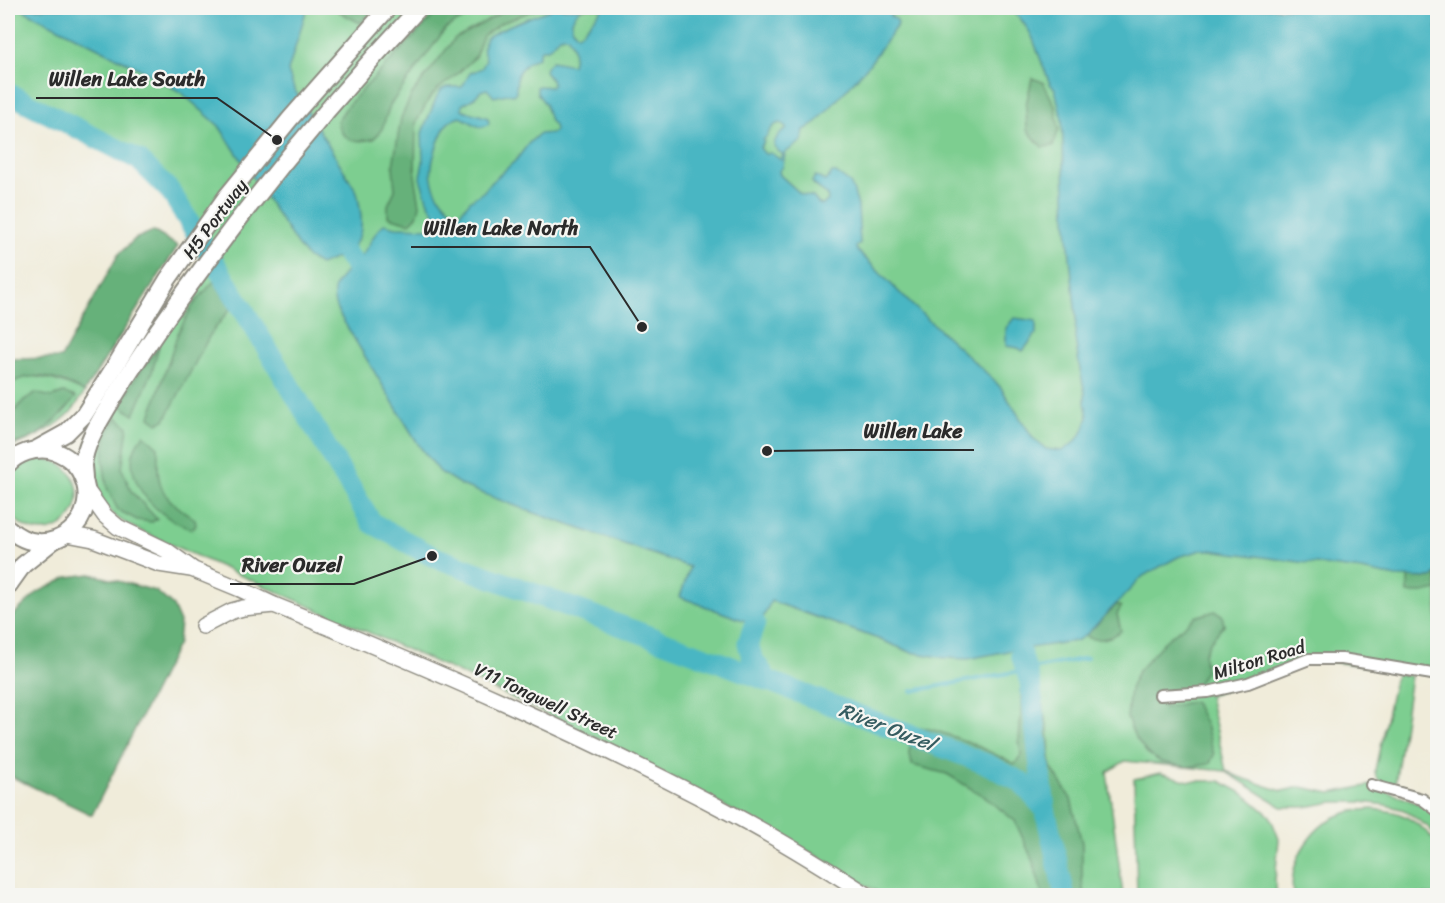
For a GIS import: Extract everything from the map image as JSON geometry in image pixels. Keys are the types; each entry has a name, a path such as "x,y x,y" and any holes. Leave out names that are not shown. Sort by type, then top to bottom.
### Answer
{"main road":[{"name":"H5 Portway","path":"8,464 22,453 91,419 107,394 168,279 227,196 336,65 388,8"},
{"name":"H5 Portway","path":"107,394 145,349 183,294 272,176 354,78 419,8"},
{"name":"H5 Portway","path":"61,537 76,526 87,503 83,466 90,441 91,419"},
{"path":"22,453 51,450 65,456 76,466 86,485"},
{"path":"8,528 22,538 33,542 44,542 61,537"},
{"path":"8,586 24,565 61,537"}],"street":[{"name":"V11 Tongwell Street","path":"86,485 105,516 118,527 166,550 194,570"},
{"name":"V11 Tongwell Street","path":"61,537 93,539 159,564 194,570 486,694 677,785 803,854 860,893"},
{"path":"203,626 232,611 274,605"},
{"name":"Milton Road","path":"1160,694 1208,692 1248,683 1308,659 1342,659 1437,675"},
{"path":"1371,785 1422,799 1437,811"}],"green space":[{"path":"8,8 1437,8 1437,675 1309,659 1209,696 1226,771 1282,791 1301,787 1331,793 1371,785 1437,811 1437,838 1428,827 1404,810 1386,805 1333,802 1305,807 1282,807 1225,771 1125,761 1107,772 1123,895 882,895 819,857 595,737 464,675 134,528 116,517 105,505 100,494 96,472 99,423 212,255 170,191 139,160 8,94"},
{"path":"341,8 375,8 360,23 338,11"},
{"path":"441,8 483,8 446,28 390,105 382,129 374,139 355,141 346,137 337,121 348,105"},
{"path":"508,8 540,8 501,23 483,36 475,57 429,99 416,123 415,175 420,205 417,216 410,223 388,217 388,205 395,190 393,166 401,118 412,94 455,38"},
{"path":"1032,78 1043,82 1055,106 1059,129 1053,146 1042,147 1027,130 1026,105"},
{"path":"153,231 178,246 84,392 46,377 26,378 8,386 8,364 13,359 61,358 118,255 135,239"},
{"path":"214,281 231,308 210,335 165,420 158,423 150,417 178,333 193,305"},
{"path":"159,346 152,372 134,415 121,406 137,376"},
{"path":"32,376 46,378 85,392 70,414 47,431 31,439 8,447 8,444 16,444 64,393 52,397 35,394 24,400 8,419 8,386 15,380"},
{"path":"35,393 52,397 64,393 76,397 47,428 29,439 8,444 8,419 24,400"},
{"path":"117,417 128,427 122,469 131,491 157,519 152,522 137,520 118,510 107,488 103,459 107,433"},
{"path":"144,435 158,447 158,473 163,490 174,504 195,519 196,525 192,529 165,516 153,506 139,487 132,466 133,455"},
{"path":"42,459 62,465 72,475 78,495 72,515 62,525 42,531 22,525 12,515 6,495 12,475 22,465"},
{"path":"1437,573 1437,590 1408,593 1408,577 1432,578"},
{"path":"91,574 156,591 173,606 180,622 178,643 92,815 8,775 8,623 10,618 38,592 68,577"},
{"path":"1117,604 1121,607 1117,614 1121,631 1103,639 1085,636"},
{"path":"1215,611 1222,615 1224,625 1210,642 1204,654 1205,671 1193,691 1163,696 1159,703 1164,708 1194,701 1206,725 1214,755 1209,764 1187,767 1161,762 1147,753 1134,735 1127,718 1130,689 1138,671 1164,642 1195,617"},
{"path":"1396,674 1411,676 1395,785 1384,783 1377,777 1375,770"},
{"path":"1025,684 1039,687 1048,729 1051,767 1071,799 1082,843 1084,895 1043,895 1032,859 1015,821 985,797 947,774 912,765 909,750 921,727 971,743 1015,764 1021,755 1019,740 1021,690"},
{"path":"1160,773 1189,781 1220,781 1244,794 1270,816 1279,839 1275,880 1277,894 1273,896 1137,895 1134,779"},
{"path":"1373,809 1394,812 1409,818 1435,841 1438,847 1437,895 1293,895 1292,882 1299,856 1314,833 1336,817 1352,811"}],"water":[{"path":"19,8 307,8 288,71 294,89 357,192 361,230 353,246 335,259 320,265 308,258 219,126 182,93 140,69"},
{"path":"554,8 582,8 572,21 573,28 578,35 603,8 896,8 890,16 897,20 898,24 868,66 814,125 804,130 802,141 785,153 783,167 779,171 780,175 801,194 813,197 823,205 828,200 824,192 812,182 815,176 825,181 832,173 836,173 850,183 858,206 860,244 856,247 857,250 911,304 992,378 1033,438 1046,449 1062,451 1075,442 1083,431 1088,417 1075,338 1076,317 1066,218 1062,120 1055,89 1050,84 1031,34 1020,18 1009,8 1437,8 1437,573 1432,578 1396,577 1361,570 1202,550 1178,557 1143,576 1085,636 1076,641 1022,649 1021,654 1013,650 968,659 945,658 910,652 771,601 759,626 680,597 690,567 526,510 461,485 440,472 420,447 338,312 334,302 335,286 362,255 384,224 396,227 430,228 438,225 420,178 423,162 422,133 437,96 442,89 447,87 462,87 470,73 482,68 486,59 483,45 489,36 505,27","holes":["560,37 568,37 573,47 572,65 552,61 545,70 553,83 552,87 537,87 537,93 545,104 555,130 553,133 539,134 483,192 471,200 459,214 455,214 438,194 431,173 435,151 447,124 460,117 482,127 489,124 488,118 465,111 462,105 487,89 494,97 513,95 516,92 517,76 520,70 538,57 541,49 548,49","781,123 786,130 781,132 774,146 783,154 781,160 771,153 765,154 760,148 772,128"]},
{"path":"1014,318 1036,321 1036,334 1023,351 1006,346 1006,328"}],"waterway":[{"name":"River Ouzel","path":"8,93 139,160 170,191 372,523 432,556 989,765 1021,782 1045,809 1065,896"},
{"path":"345,252 354,264"},
{"path":"755,623 748,643 752,658 768,681"},
{"path":"1021,654 1030,682 1045,809"},
{"path":"912,691 1087,658"}],"place":[{"name":"Willen Lake South","path":"277,140"},
{"name":"Willen Lake North","path":"642,327"},
{"name":"Willen Lake","path":"767,451"},
{"name":"River Ouzel","path":"432,556"}]}
